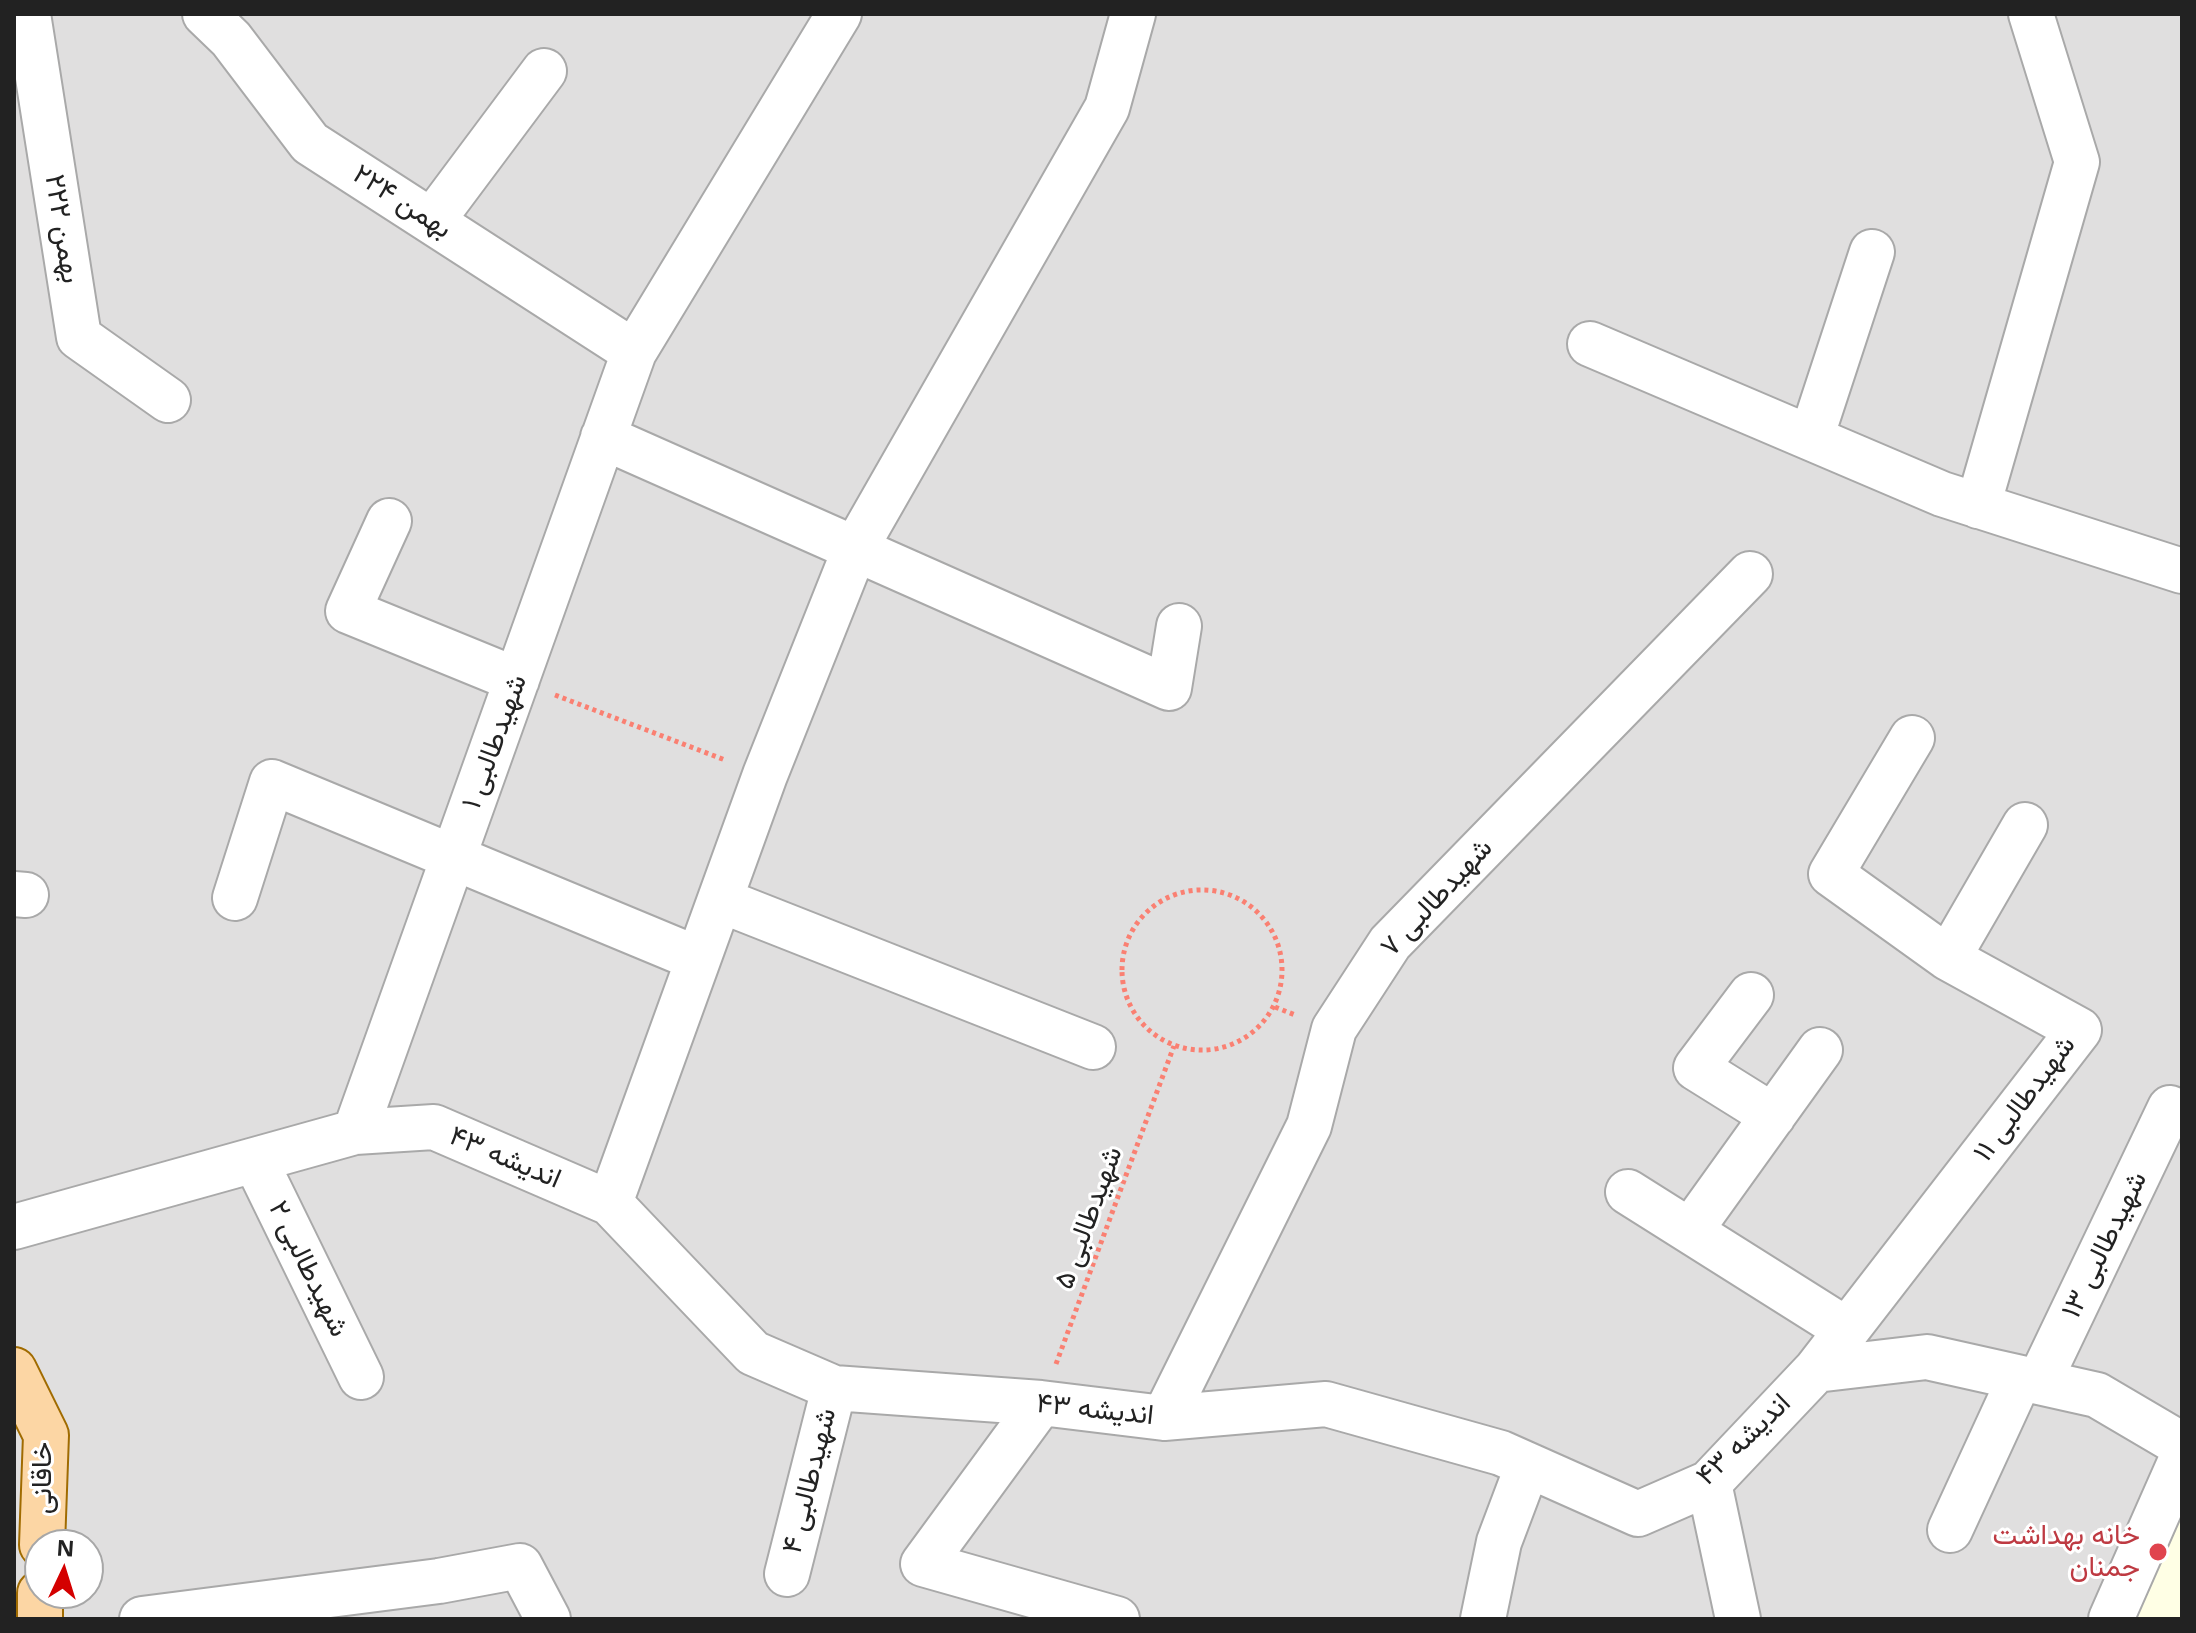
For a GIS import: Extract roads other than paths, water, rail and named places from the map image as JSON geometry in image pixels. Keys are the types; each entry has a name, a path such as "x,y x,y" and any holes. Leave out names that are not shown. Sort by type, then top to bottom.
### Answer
{"main road":[{"name":"خاقانی","path":"14,1370 46,1435 43,1529"}],"street":[{"name":"۲۲بهمن ۲","path":"28,14 79,337 168,400"},
{"name":"شهیدطالبی ۱","path":"355,1132 634,352 839,14"},
{"path":"610,1203 765,775 855,549 1107,108 1133,14"},
{"path":"1978,506 2077,162 2031,14"},
{"name":"۲۲بهمن ۴","path":"231,22 310,143 634,352"},
{"path":"432,221 544,71"},
{"path":"1811,438 1872,252"},
{"path":"1590,344 1978,506 2182,571"},
{"path":"603,437 1169,688 1179,626"},
{"path":"389,521 348,611 517,680"},
{"name":"شهیدطالبی ۷","path":"1164,1418 1309,1126 1334,1029 1390,943 1750,574"},
{"path":"1912,738 1831,874 1948,958 2025,825"},
{"path":"235,898 272,782 698,959"},
{"path":"720,900 1093,1047"},
{"name":"شهیدطالبی ۱۱","path":"1816,1370 2079,1030 1948,958"},
{"path":"1751,995 1696,1068 1773,1116"},
{"path":"1690,1231 1820,1050"},
{"name":"شهیدطالبی ۱۳","path":"1950,1530 2170,1108"},
{"name":"اندیشه ۴۳","path":"14,1227 355,1132 434,1127 610,1203 753,1353 834,1388 1041,1403 1164,1418 1326,1404 1501,1453 1638,1514 1709,1483 1816,1370 1927,1357 2097,1395 2182,1445"},
{"name":"شهیدطالبی ۲","path":"255,1160 361,1377"},
{"path":"1628,1192 1847,1330"},
{"name":"شهیدطالبی ۴","path":"787,1574 834,1388"},
{"path":"1041,1403 923,1564 1117,1619"},
{"path":"2111,1619 2182,1458"},
{"path":"1483,1619 1499,1542 1528,1465"},
{"path":"1709,1483 1738,1619"},
{"path":"142,1619 439,1581 520,1566 548,1619"}],"place":[{"name":"خانه بهداشت جمنان","path":"2158,1552"}]}
